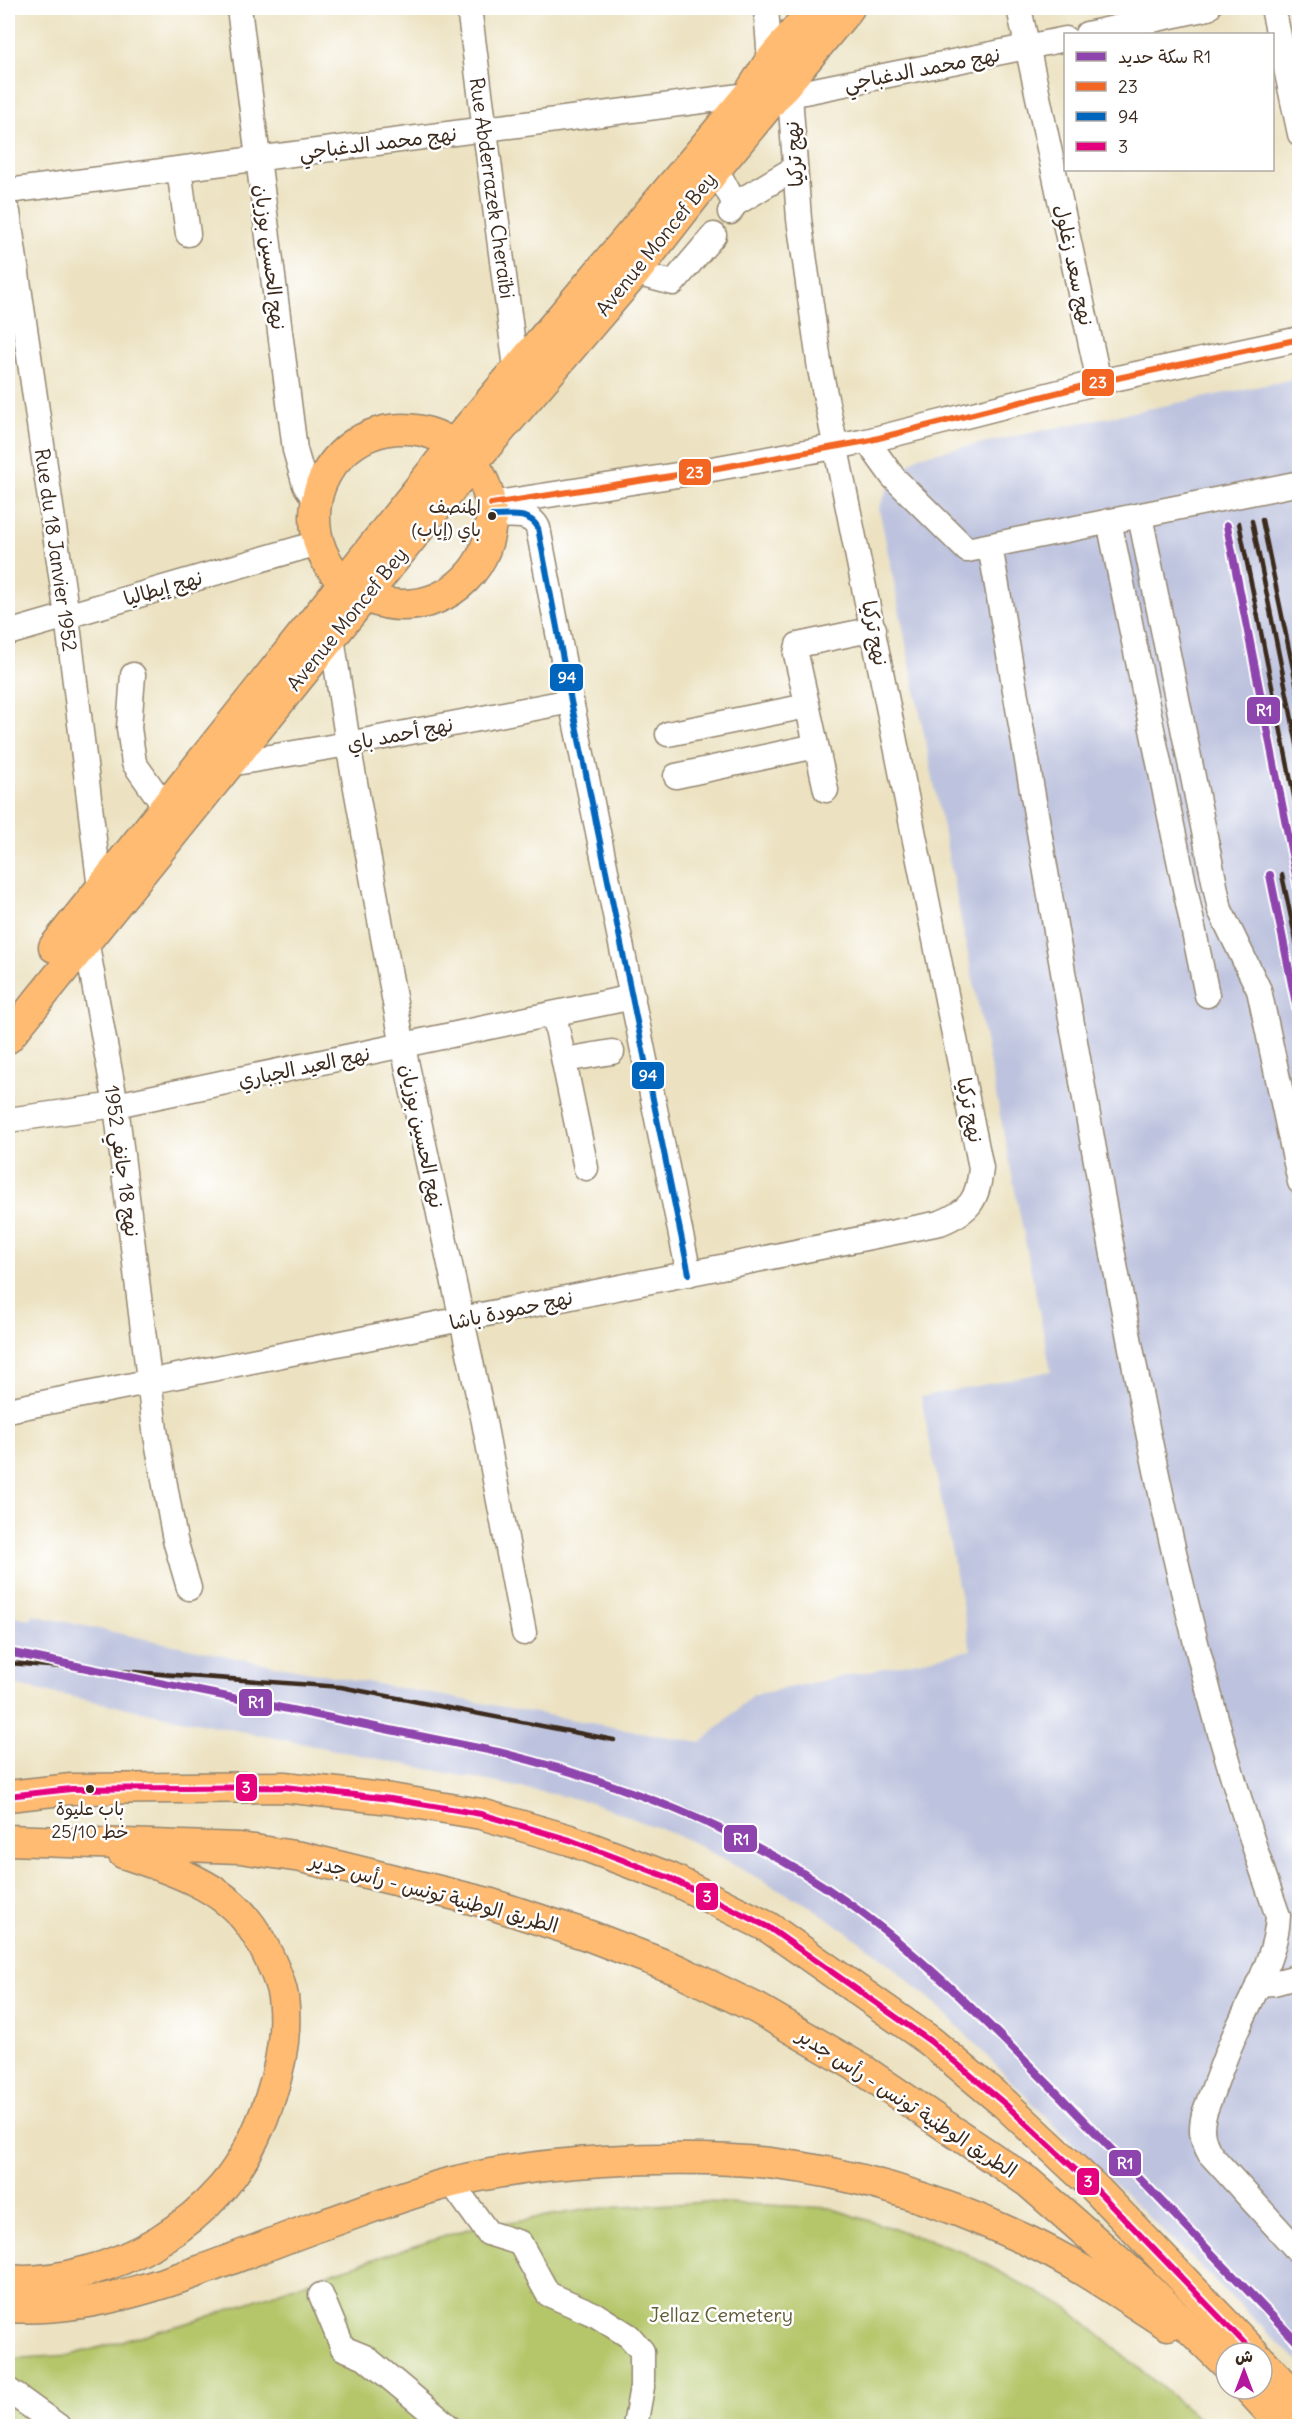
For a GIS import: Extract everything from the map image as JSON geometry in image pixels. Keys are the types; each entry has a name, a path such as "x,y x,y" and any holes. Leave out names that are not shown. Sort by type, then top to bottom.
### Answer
{"main road":[{"name":"Avenue Moncef Bey","path":"463,453 516,369 748,95 770,61 814,8"},
{"name":"Avenue Moncef Bey","path":"8,1005 165,807 354,589 463,453 635,273 716,169 784,95 849,8"},
{"path":"386,430 421,430 463,453 485,482 491,510 487,545 473,572 451,591 423,603 393,605 354,589 328,564 318,543 315,522 316,501 329,469 353,443 386,430"},
{"name":"Avenue Moncef Bey","path":"8,1038 332,637 354,589"},
{"path":"8,1787 71,1789 284,1787 391,1798 481,1814 570,1840 670,1878 768,1927 930,2041 1005,2104 1095,2188 1242,2341"},
{"path":"8,1796 71,1789"},
{"name":"الطريق الوطنية تونس - رأس جدير","path":"8,1840 240,1848 301,1857 488,1903 590,1936 678,1970 758,2009 863,2070 1028,2182 1141,2281 1214,2352"},
{"path":"8,2280 28,2283 107,2266 140,2252 174,2231 222,2187 247,2151 264,2115 278,2068 284,2031 283,1995 251,1925 226,1901 182,1875 92,1843"},
{"path":"8,2307 75,2305 108,2299 221,2263 318,2226 451,2182 513,2170 645,2158 710,2159 770,2163 831,2173 897,2190 950,2208 1029,2241 1083,2271 1214,2356"},
{"path":"1274,2374 1299,2401"},
{"path":"1260,2401 1283,2427"}],"street":[{"name":"نهج الحسين بوزيان","path":"239,8 295,450 305,485 316,501"},
{"name":"Rue Abderrazek Cheraïbi","path":"469,8 516,369"},
{"name":"نهج تركيا","path":"766,8 770,61 784,95 795,168 799,219 820,369 981,1168"},
{"name":"نهج سعد زغلول","path":"1019,8 1100,382"},
{"path":"1092,33 1208,8"},
{"path":"1273,10 1299,134"},
{"name":"نهج محمد الدغباجي","path":"784,95 1064,39"},
{"name":"نهج محمد الدغباجي","path":"8,191 748,95"},
{"path":"716,169 733,208 795,168"},
{"path":"179,169 188,234"},
{"name":"Rue du 18 Janvier 1952","path":"8,212 67,616 100,889"},
{"path":"635,273 673,283 714,235"},
{"path":"491,510 867,441 1100,382 1299,339"},
{"path":"867,441 893,477 967,550 1299,483"},
{"path":"491,510 524,516 536,524 688,1274"},
{"path":"1140,516 1220,910 1259,990 1299,1182"},
{"path":"1109,521 1207,995"},
{"name":"نهج إيطاليا","path":"8,633 318,543"},
{"path":"990,546 1050,884 1076,1056 1142,1410 1206,1687 1263,1875 1278,1916 1277,1933 1258,1984 1231,2043 1208,2103 1202,2122 1201,2139 1210,2154 1299,2253"},
{"path":"826,790 796,654 798,645 874,628"},
{"name":"نهج الحسين بوزيان","path":"332,637 348,744 403,1047 484,1422 524,1633"},
{"path":"133,675 129,728 134,763 165,807"},
{"name":"نهج أحمد باي","path":"229,764 348,744 571,701"},
{"path":"668,734 807,706"},
{"path":"676,776 816,746"},
{"name":"نهج 18 جانفي 1952","path":"86,940 116,1105 155,1430 175,1540 189,1588"},
{"name":"نهج العيد الجباري","path":"8,1120 116,1105 403,1047 633,997"},
{"path":"554,1014 586,1168"},
{"path":"564,1060 612,1052"},
{"name":"نهج حمودة باشا","path":"8,1410 461,1321 940,1223 956,1217 976,1197 980,1186 981,1168"},
{"path":"1258,1984 1274,1983 1299,1976"},
{"path":"451,2182 488,2233 520,2243 548,2294 596,2315 629,2336 642,2351 642,2387 634,2427"},
{"path":"321,2295 343,2348 365,2357 448,2427"},
{"path":"13,2402 58,2427"}],"shaded area":[{"path":"1299,378 1299,2363 1051,2122 936,2004 876,1953 813,1908 688,1840 591,1802 8,1684 8,1615 31,1620 32,1615 246,1660 701,1743 753,1695 971,1650 921,1397 1051,1371 879,508 893,477 919,456"}],"green space":[{"name":"Jellaz Cemetery","path":"706,2202 830,2208 959,2250 1067,2308 1208,2426 8,2426 8,2359 71,2355 202,2319 336,2271 468,2229 590,2209"}],"railway":[{"path":"1262,520 1300,702"},
{"path":"1252,521 1300,759"},
{"path":"1239,523 1300,826"},
{"path":"1227,526 1300,895"},
{"path":"1270,875 1300,1024"},
{"path":"1282,875 1300,960"},
{"path":"8,1663 341,1687 614,1740"}],"rail line":[{"name":"R1","path":"1227,526 1300,895"},
{"name":"R1","path":"1270,875 1300,1024"},
{"name":"R1","path":"8,1652 498,1752 544,1764 678,1810 763,1850 844,1900 902,1944 929,1968 1008,2043 1300,2345"}],"transit line":[{"name":"23","path":"491,504 690,473 867,441 1099,382 1300,339"},
{"name":"94","path":"492,516 524,517 530,519 538,528 571,701 689,1274"},
{"name":"3","path":"8,1796 71,1789 284,1787 391,1799 481,1814 570,1840 670,1878 768,1927 930,2041 1005,2104 1095,2188 1242,2341"}],"place":[{"name":"المنصف باي (إياب)","path":"492,516"},
{"name":"باب عليوة خط 25/10","path":"90,1789"}]}
